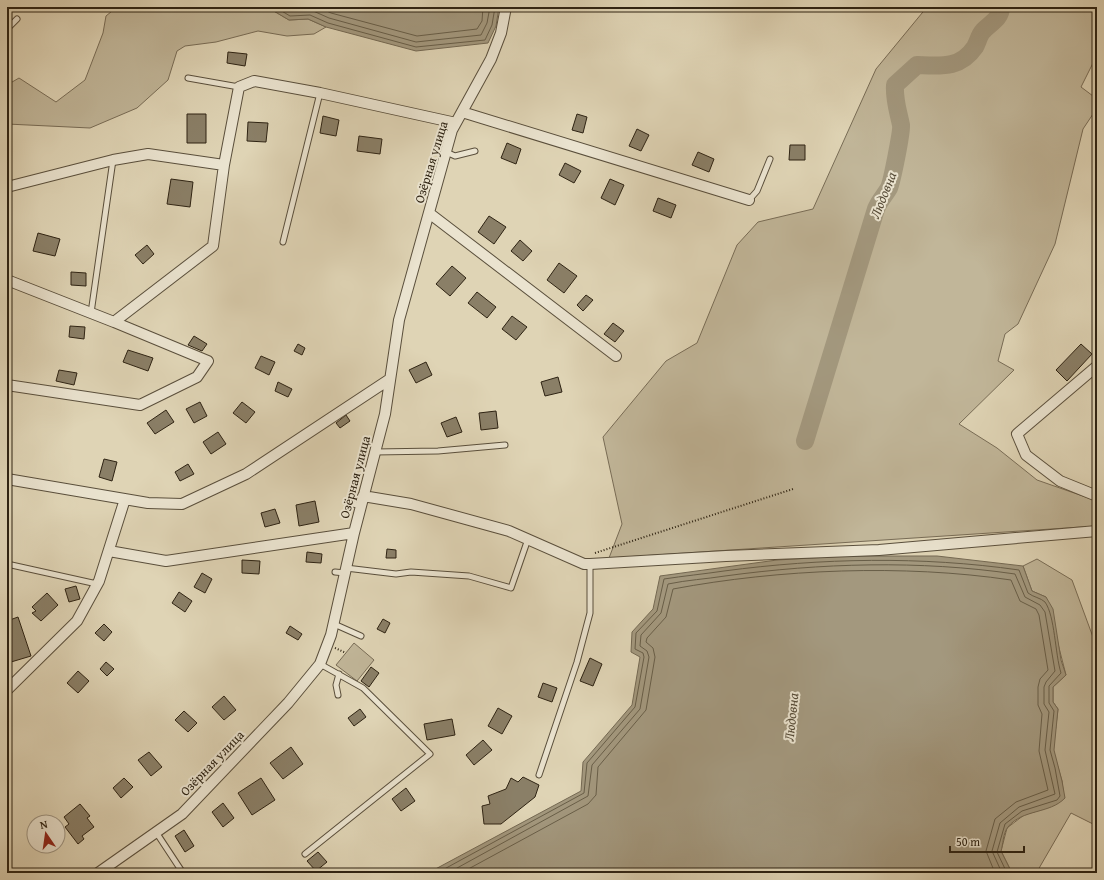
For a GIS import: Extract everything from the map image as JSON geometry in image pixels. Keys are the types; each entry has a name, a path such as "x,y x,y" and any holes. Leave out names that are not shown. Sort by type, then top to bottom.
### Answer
{"street":[{"name":"Озёрная улица","path":"98,873 182,814 288,703 320,664 334,624 335,609 342,571 354,533 385,414 399,320 429,213 452,156 452,130 491,59 501,34 506,7"},
{"path":"114,322 213,246 224,165 239,88 254,81 320,93 456,123"},
{"path":"462,112 748,200"},
{"path":"7,187 113,160 148,154 224,165"},
{"path":"429,213 616,356"},
{"path":"7,280 208,361 198,377 140,405 7,385"},
{"path":"1097,366 1017,434 1026,455 1060,480 1097,496"},
{"path":"7,479 148,503 182,504 246,474 390,379"},
{"path":"7,690 77,621 98,584 125,499"},
{"path":"362,501 411,504 509,531 587,564 733,555 879,550 1097,531"},
{"path":"109,551 166,561 354,533"}],"lane":[{"path":"7,29 17,19"},
{"path":"188,78 239,88"},
{"path":"283,242 320,93"},
{"path":"452,156 475,151"},
{"path":"748,200 757,191 770,159"},
{"path":"91,313 113,160"},
{"path":"375,452 438,451 505,445"},
{"path":"349,503 362,501"},
{"path":"342,571 396,574 411,572 469,576 511,588 528,539"},
{"path":"7,564 98,584"},
{"path":"539,775 576,662 590,613 587,564"},
{"path":"334,624 361,636"},
{"path":"305,854 430,754 363,688 320,664"},
{"path":"338,695 336,686 339,674"},
{"path":"156,832 183,873"}],"path":[{"path":"587,564 593,554 793,489"},
{"path":"332,647 346,653"}],"shaded area":[{"path":"117,7 267,7 289,20 308,19 326,27 314,34 287,36 258,31 216,42 185,46 177,51 168,80 137,108 90,128 7,124 7,85 19,78 56,102 85,80 103,33 106,16"},
{"path":"927,7 1097,7 1097,55 1081,87 1097,99 1097,108 1083,129 1055,244 1018,324 1005,334 998,361 1014,370 959,424 997,448 1037,480 1097,501 1097,526 609,558 622,524 603,437 666,361 697,343 737,245 758,222 813,209 876,69"},
{"path":"1037,559 1072,580 1097,648 1097,826 1071,813 1038,870 1043,873 1012,873 1001,851 1007,828 1024,815 1040,810 1064,798 1062,781 1053,750 1058,709 1053,702 1053,687 1066,675 1046,597 1032,591 1023,566"},
{"path":"354,643 374,660 357,681 336,665"}],"water":[{"path":"267,7 499,7 496,26 488,43 416,51 326,27 308,19 289,20"},
{"path":"847,556 937,556 1023,566 1032,591 1046,597 1053,609 1061,660 1066,675 1053,687 1053,702 1058,709 1054,750 1065,798 1052,807 1021,817 1008,827 1004,836 1001,851 1012,873 428,873 581,791 583,762 632,705 640,657 631,652 632,632 653,609 660,576 777,560"}],"building":[{"path":"228,52 247,54 245,66 227,63"},
{"path":"187,114 206,114 206,143 187,143"},
{"path":"577,114 587,117 583,133 572,130"},
{"path":"323,116 339,120 336,136 320,133"},
{"path":"248,122 268,123 266,142 247,141"},
{"path":"637,129 649,135 641,151 629,146"},
{"path":"359,136 382,139 380,154 357,151"},
{"path":"507,143 521,149 516,164 501,158"},
{"path":"790,145 805,145 805,160 789,160"},
{"path":"698,152 714,159 709,172 692,165"},
{"path":"565,163 581,171 574,183 559,175"},
{"path":"171,179 193,182 190,207 167,204"},
{"path":"610,179 624,185 615,205 601,198"},
{"path":"658,198 676,205 671,218 653,211"},
{"path":"489,216 506,227 494,244 478,232"},
{"path":"38,233 60,239 55,256 33,251"},
{"path":"520,240 532,251 523,261 511,251"},
{"path":"147,245 154,254 143,264 135,255"},
{"path":"559,263 577,276 564,293 547,280"},
{"path":"452,266 466,278 450,296 436,284"},
{"path":"71,272 86,273 86,286 71,285"},
{"path":"477,292 496,307 487,318 468,303"},
{"path":"586,295 593,300 583,311 577,305"},
{"path":"512,316 527,327 516,340 502,329"},
{"path":"613,323 624,331 615,342 604,334"},
{"path":"70,326 85,327 84,339 69,337"},
{"path":"194,336 207,344 202,351 188,345"},
{"path":"298,344 305,348 302,355 294,351"},
{"path":"1081,344 1092,354 1067,381 1056,370"},
{"path":"128,350 153,358 148,371 123,362"},
{"path":"261,356 275,362 269,375 255,368"},
{"path":"426,362 432,375 416,383 409,370"},
{"path":"59,370 77,373 74,385 56,381"},
{"path":"558,377 562,392 545,396 541,382"},
{"path":"278,382 292,389 288,397 275,391"},
{"path":"200,402 207,416 194,423 186,409"},
{"path":"242,402 255,412 246,423 233,413"},
{"path":"166,410 174,422 155,434 147,423"},
{"path":"496,411 498,428 481,430 479,413"},
{"path":"346,415 350,421 340,428 336,423"},
{"path":"456,417 462,432 447,437 441,423"},
{"path":"218,432 226,444 211,454 203,442"},
{"path":"104,459 117,462 112,481 99,477"},
{"path":"188,464 194,474 180,481 175,472"},
{"path":"315,501 319,522 299,526 296,505"},
{"path":"275,509 280,523 265,527 261,513"},
{"path":"387,549 396,550 396,558 386,558"},
{"path":"307,552 322,554 321,563 306,562"},
{"path":"242,560 260,561 259,574 242,573"},
{"path":"202,573 212,579 205,593 194,587"},
{"path":"76,586 80,599 69,602 65,589"},
{"path":"179,592 192,601 185,612 172,603"},
{"path":"47,593 58,605 41,621 32,613 36,611 32,607"},
{"path":"18,617 31,656 11,662 7,649 7,621"},
{"path":"383,619 390,623 385,633 377,629"},
{"path":"104,624 112,632 104,641 95,633"},
{"path":"290,626 302,634 298,640 286,633"},
{"path":"590,658 602,664 593,686 580,681"},
{"path":"106,662 114,669 107,676 100,669"},
{"path":"371,667 379,673 369,687 361,681"},
{"path":"78,671 89,681 78,693 67,683"},
{"path":"543,683 557,688 552,702 538,697"},
{"path":"224,696 236,710 224,720 212,707"},
{"path":"498,708 512,716 502,734 488,726"},
{"path":"360,709 366,717 354,726 348,718"},
{"path":"184,711 197,723 188,732 175,720"},
{"path":"452,719 455,735 427,740 424,724"},
{"path":"483,740 492,750 474,765 466,755"},
{"path":"291,747 303,764 283,779 270,763"},
{"path":"149,752 162,767 151,776 138,760"},
{"path":"523,777 539,785 535,797 501,824 484,824 482,806 490,804 488,796 506,789 511,778 518,782"},
{"path":"124,778 133,787 121,798 113,788"},
{"path":"261,778 275,800 252,815 238,793"},
{"path":"406,788 415,801 401,811 392,799"},
{"path":"223,803 234,818 223,827 212,812"},
{"path":"80,804 90,816 87,818 94,827 82,836 84,839 78,844 66,828 69,824 66,820 66,815"},
{"path":"184,830 194,846 185,852 175,836"},
{"path":"318,852 327,862 316,871 307,861"}],"waterway":[{"name":"Людовна","path":"805,441 876,209 889,188 901,129 895,85 917,65 942,66 956,63 963,59 975,47 986,28 997,18 1001,11 1001,7"}]}
